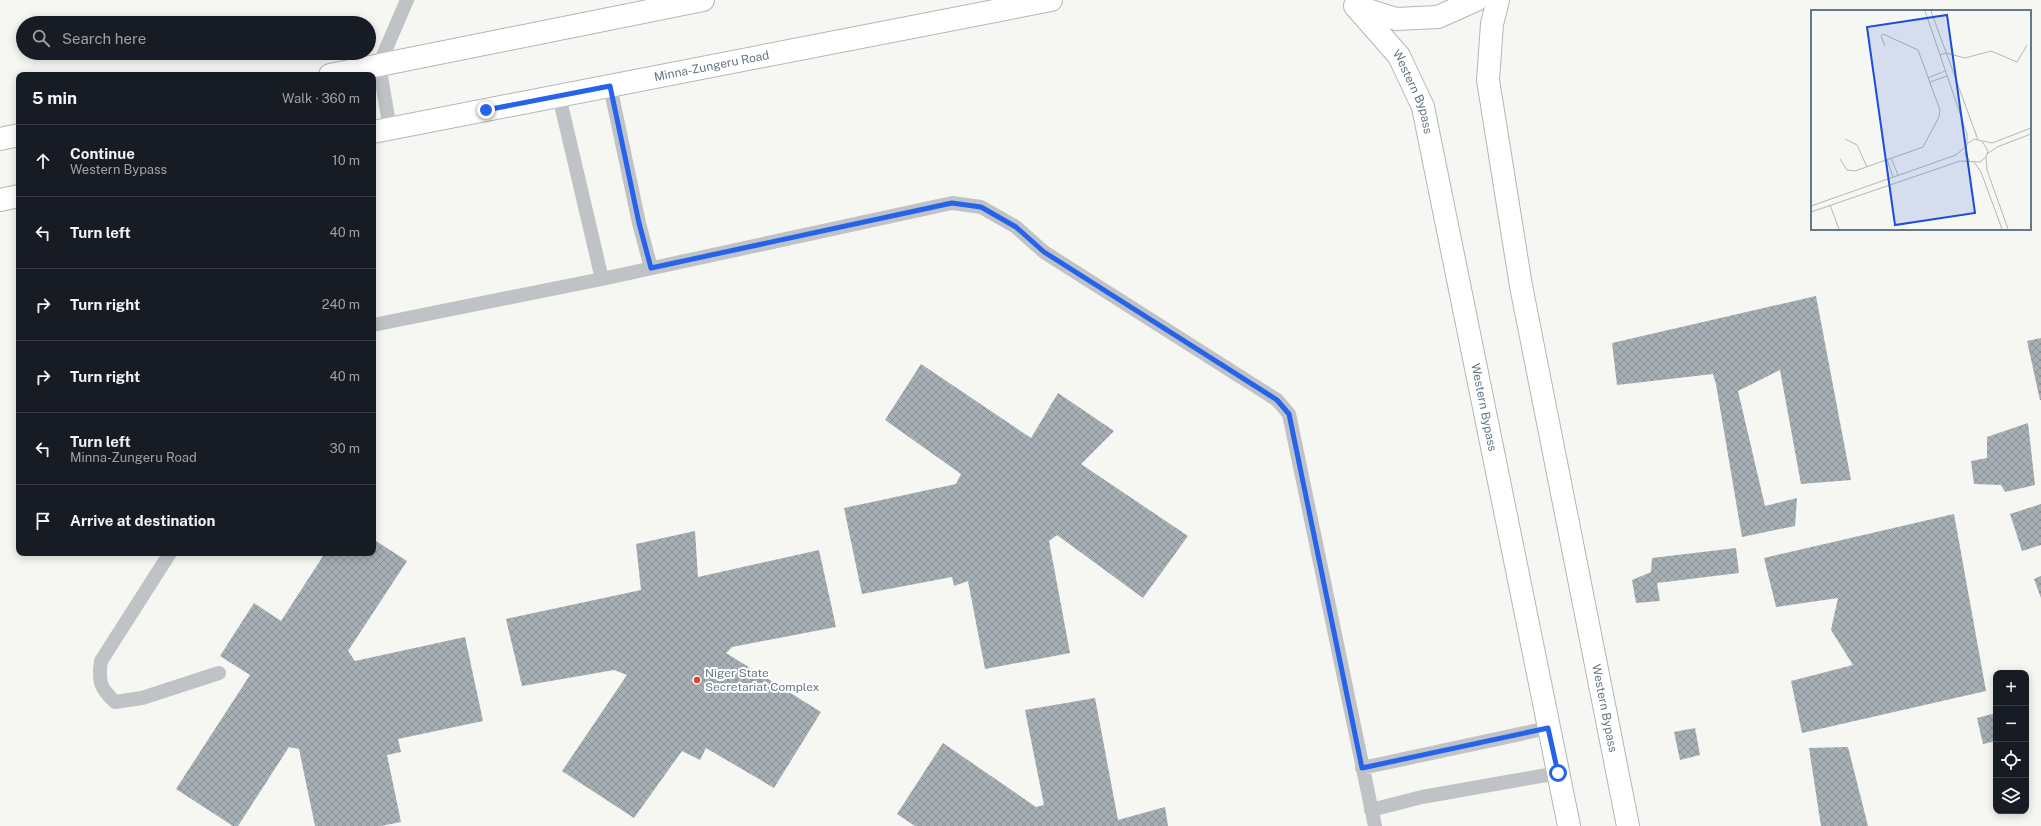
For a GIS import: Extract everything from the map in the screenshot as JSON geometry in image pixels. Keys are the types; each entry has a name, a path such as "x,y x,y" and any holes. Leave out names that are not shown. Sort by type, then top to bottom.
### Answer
{"main road":[{"path":"346,72 703,0"},
{"name":"Minna-Zungeru Road","path":"382,131 1051,0"},
{"path":"1352,3 1396,19 1438,16 1476,0"},
{"name":"Western Bypass","path":"1498,0 1492,24 1488,80 1521,286 1628,826"},
{"name":"Western Bypass","path":"1352,3 1399,56 1423,107 1568,826"},
{"path":"0,139 16,136"},
{"path":"0,200 16,197"}],"lane":[{"path":"382,131 379,66 407,0"},
{"path":"610,86 639,223 651,268"},
{"path":"559,96 602,279"},
{"path":"376,324 602,279 952,203 981,207 1016,227 1044,252 1277,400 1289,414 1293,426 1375,826"},
{"path":"168,556 101,661 99,678 105,693 115,702 142,698 219,673"},
{"path":"1362,768 1548,728"},
{"path":"1371,810 1422,797 1558,773"}],"building":[{"path":"1816,296 1851,480 1801,484 1780,370 1738,391 1765,506 1797,498 1795,526 1742,537 1716,384 1713,374 1617,385 1612,343"},
{"path":"2041,338 2041,400 2040,400 2027,341"},
{"path":"921,364 1031,438 1058,393 1114,431 1081,464 1188,536 1143,598 1057,535 1049,541 1070,653 985,669 968,581 954,586 952,577 862,594 844,508 956,484 961,474 885,420"},
{"path":"2028,423 2035,485 2005,492 2001,485 1974,484 1971,461 1987,458 1987,437"},
{"path":"2041,504 2041,545 2022,551 2010,514"},
{"path":"1954,514 1986,691 1802,733 1791,681 1853,665 1831,630 1838,598 1776,607 1764,558"},
{"name":"Niger State Secretariat Complex","path":"695,531 698,577 819,550 836,627 732,647 726,653 821,712 774,788 706,748 700,760 682,751 634,818 562,771 627,675 614,670 522,686 506,619 641,590 636,544"},
{"path":"376,541 407,561 348,651 355,661 465,637 483,721 398,739 401,752 387,755 401,822 381,826 315,826 299,749 289,747 238,826 233,826 176,789 250,675 220,656 254,603 281,621 323,556 376,556"},
{"path":"1736,548 1739,573 1657,583 1660,601 1636,603 1632,580 1651,572 1652,558"},
{"path":"2041,576 2041,598 2034,579"},
{"path":"1095,698 1118,820 1165,807 1168,826 915,826 897,814 943,743 1036,807 1044,805 1025,710"},
{"path":"1993,714 1993,742 1983,744 1977,718"},
{"path":"1695,728 1700,755 1680,760 1674,732"},
{"path":"1848,747 1868,826 1821,826 1809,748"}],"place":[{"name":"Niger State Secretariat Complex","path":"697,680"}],"route":[{"path":"486,110 610,86 639,223 651,268 952,203 981,207 1016,227 1044,252 1277,400 1289,414 1293,426 1362,768 1548,728 1558,773"}]}
